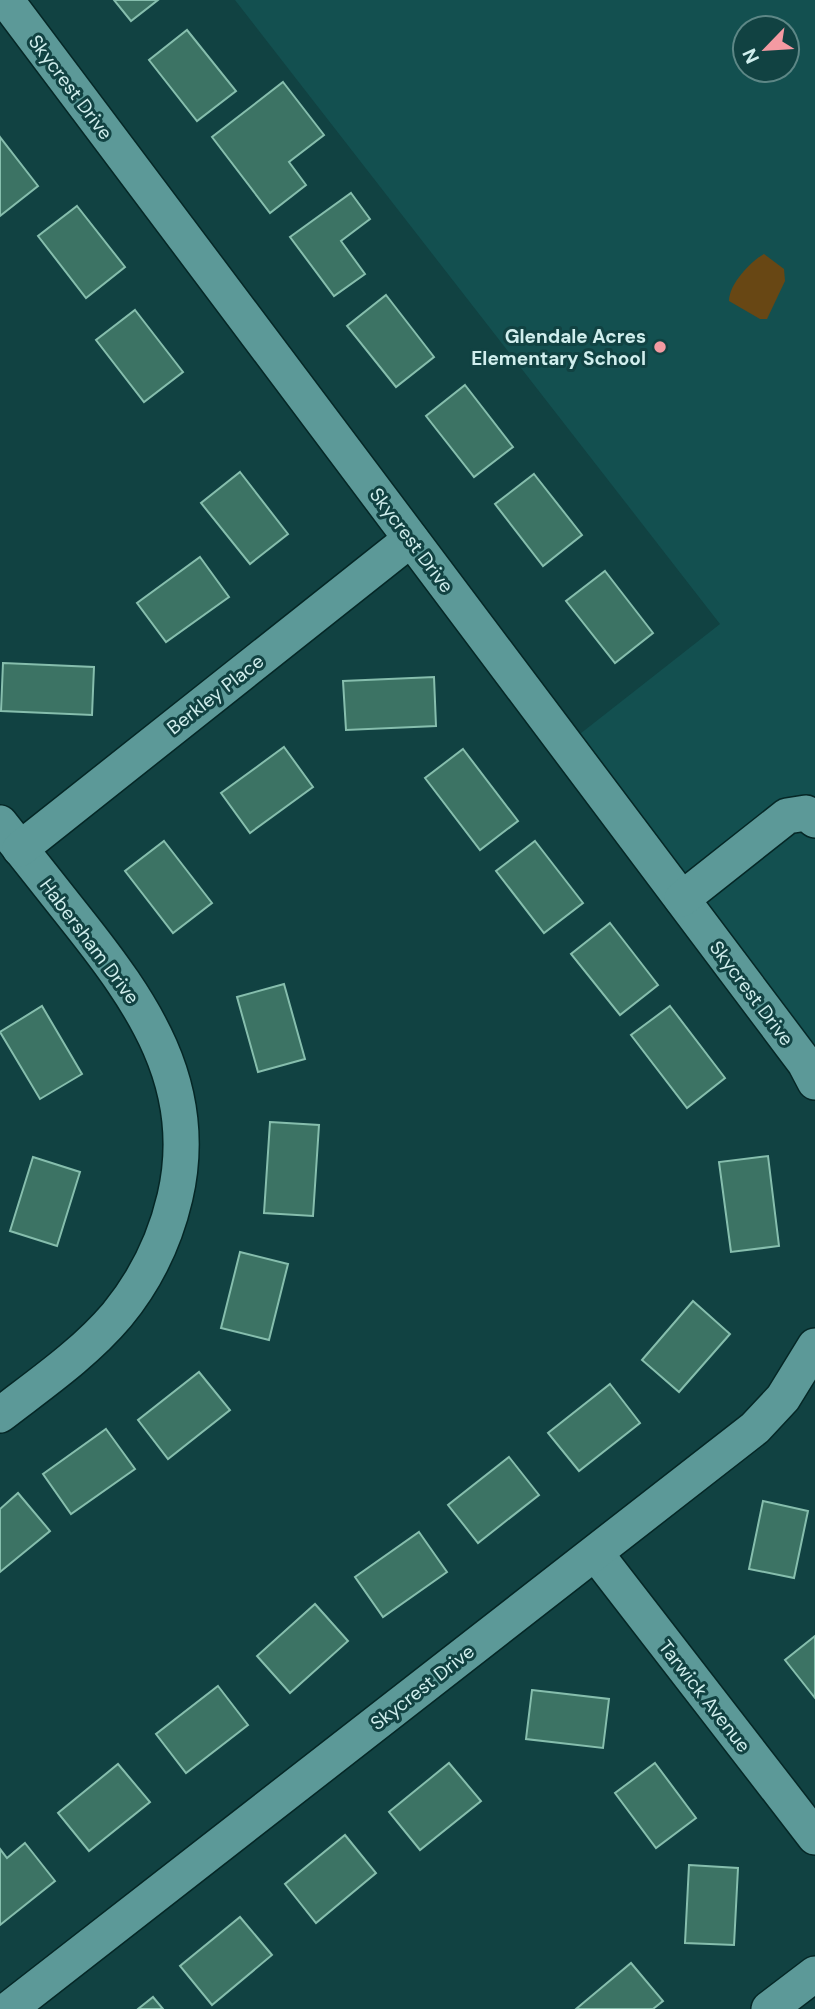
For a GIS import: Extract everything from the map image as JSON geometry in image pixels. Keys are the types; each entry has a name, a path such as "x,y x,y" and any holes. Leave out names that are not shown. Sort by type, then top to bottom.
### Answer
{"street":[{"name":"Skycrest Drive","path":"6,0 805,1063 815,1082"},
{"name":"Berkley Place","path":"10,836 411,539"},
{"path":"681,899 787,816 806,813 815,820"},
{"name":"Habersham Drive","path":"0,1415 83,1350 116,1316 136,1289 156,1254 170,1216 179,1177 182,1137 177,1096 166,1057 138,1003 117,971 10,836"},
{"name":"Skycrest Drive","path":"9,2009 755,1428 783,1398 815,1346"},
{"name":"Tarwick Avenue","path":"596,1554 815,1837"},
{"path":"769,2009 815,1973"}],"shaded area":[{"name":"Glendale Acres Elementary School","path":"235,0 815,0 815,1055 571,741 720,624"},
{"path":"764,254 784,269 785,281 767,319 760,319 729,301 732,288 741,274"}],"building":[{"path":"114,0 158,0 131,21"},
{"path":"187,30 236,91 197,121 149,60"},
{"path":"283,82 324,135 289,162 306,185 270,213 212,137"},
{"path":"0,137 38,186 0,216"},
{"path":"351,193 370,219 341,241 365,274 334,296 290,237"},
{"path":"77,206 125,267 86,298 38,236"},
{"path":"386,295 434,357 396,387 347,326"},
{"path":"135,310 183,372 144,402 96,340"},
{"path":"465,385 513,447 474,477 426,416"},
{"path":"240,472 288,534 250,564 201,503"},
{"path":"534,474 582,535 543,566 495,504"},
{"path":"200,557 229,597 166,642 137,603"},
{"path":"605,571 653,633 615,663 566,601"},
{"path":"3,663 94,667 92,715 1,711"},
{"path":"434,677 436,726 346,730 343,681"},
{"path":"284,747 313,787 250,833 221,793"},
{"path":"463,749 518,821 480,850 425,778"},
{"path":"164,841 212,903 173,933 125,871"},
{"path":"535,841 583,903 544,933 496,871"},
{"path":"610,923 658,985 620,1015 571,954"},
{"path":"284,984 305,1059 258,1072 237,997"},
{"path":"42,1006 82,1074 40,1099 0,1032"},
{"path":"670,1006 725,1078 687,1108 631,1035"},
{"path":"270,1122 319,1125 313,1216 264,1213"},
{"path":"768,1156 779,1246 731,1252 719,1162"},
{"path":"33,1157 80,1172 57,1246 10,1231"},
{"path":"240,1252 288,1264 269,1340 221,1328"},
{"path":"693,1301 730,1334 679,1392 642,1360"},
{"path":"199,1372 230,1410 168,1459 138,1420"},
{"path":"610,1384 640,1423 579,1471 548,1433"},
{"path":"106,1429 135,1469 71,1514 43,1474"},
{"path":"509,1457 539,1495 478,1543 448,1505"},
{"path":"18,1493 50,1531 0,1572 0,1509"},
{"path":"763,1501 808,1511 794,1578 749,1569"},
{"path":"419,1532 447,1572 383,1617 355,1577"},
{"path":"315,1604 348,1641 290,1693 257,1656"},
{"path":"815,1636 815,1698 785,1660"},
{"path":"218,1686 248,1725 186,1773 156,1734"},
{"path":"532,1690 609,1699 603,1748 526,1739"},
{"path":"449,1763 481,1801 420,1850 389,1812"},
{"path":"655,1763 696,1818 656,1848 615,1793"},
{"path":"118,1764 150,1802 89,1851 58,1813"},
{"path":"345,1835 376,1873 316,1923 285,1884"},
{"path":"25,1843 55,1881 0,1925 0,1849 7,1858"},
{"path":"689,1865 738,1868 734,1945 685,1943"},
{"path":"240,1917 272,1955 212,2005 180,1966"},
{"path":"631,1963 663,2001 653,2009 576,2009"},
{"path":"153,1997 163,2009 138,2009"}],"place":[{"name":"Glendale Acres Elementary School","path":"660,347"}]}
